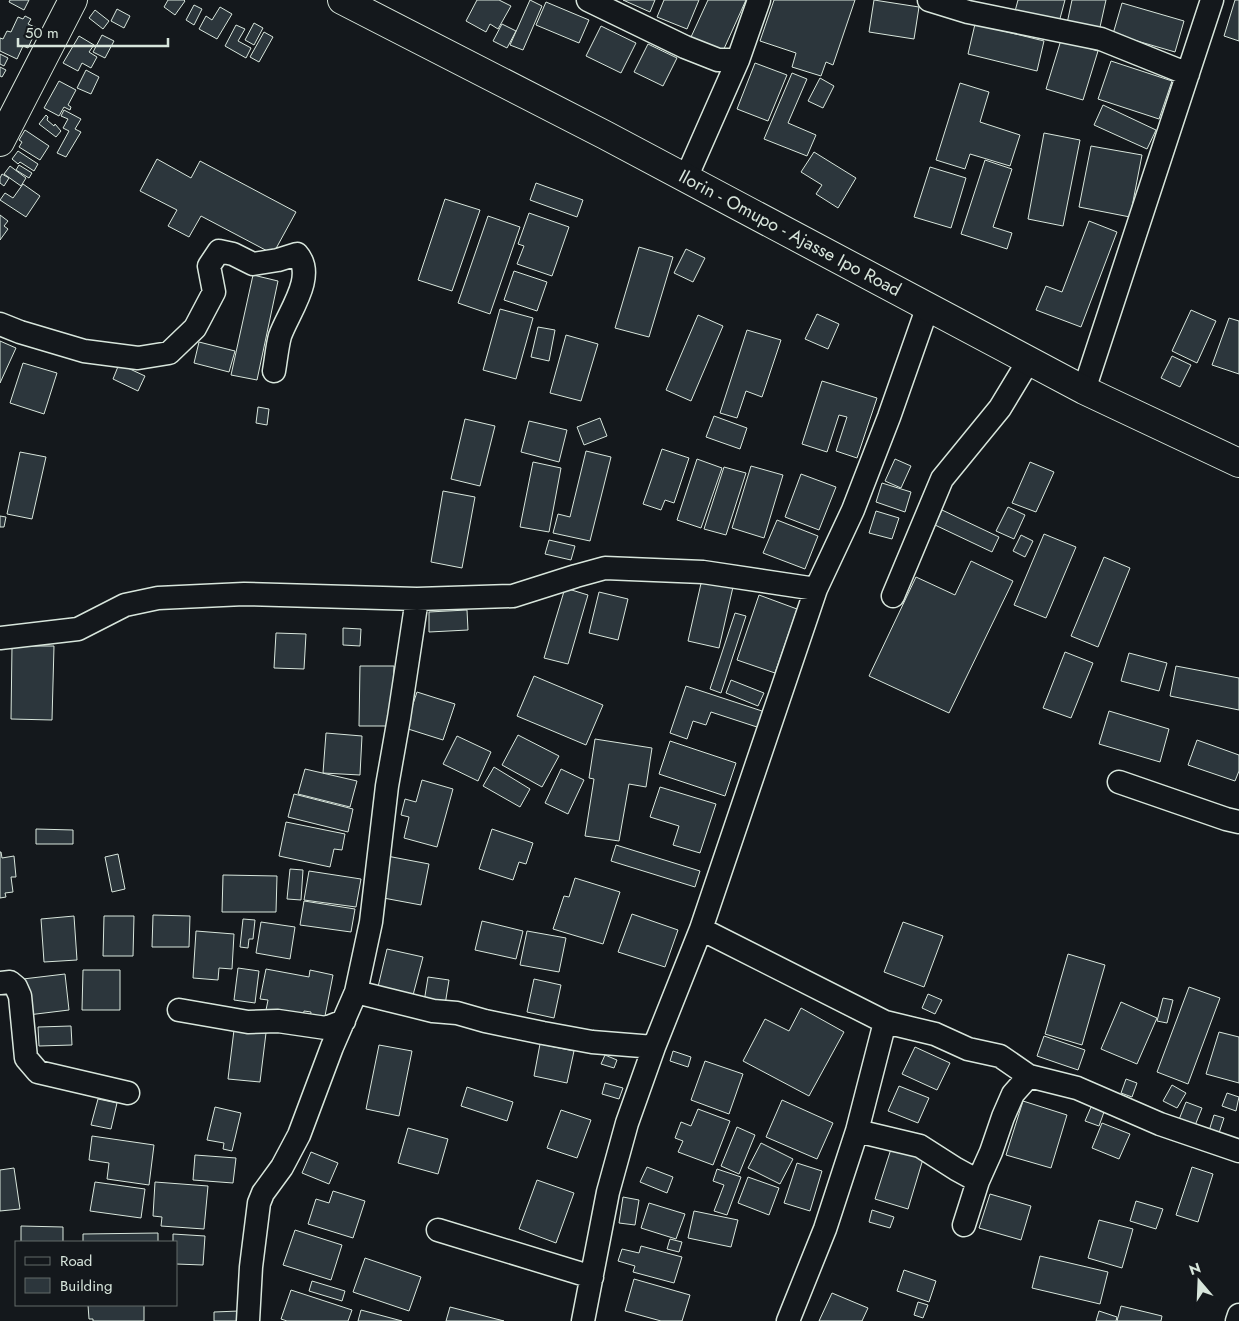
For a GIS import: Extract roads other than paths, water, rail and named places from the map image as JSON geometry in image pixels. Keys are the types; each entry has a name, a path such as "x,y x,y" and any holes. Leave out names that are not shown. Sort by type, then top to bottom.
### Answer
{"main road":[{"path":"0,142 72,0"},
{"name":"Ilorin - Omupo - Ajasse Ipo Road","path":"342,0 686,178 1084,390 1239,463"}],"street":[{"path":"588,0 685,48 718,60 738,60"},
{"path":"686,178 738,60 759,0"},
{"path":"929,0 968,12 1101,39 1188,74"},
{"path":"1084,390 1212,0"},
{"path":"0,324 84,352 138,358 169,353 195,328 214,292 209,266 219,251 233,254 253,264 278,260 297,254 301,259 304,278 280,337 274,371"},
{"path":"583,1321 608,1192 627,1122 654,1047 701,929 816,589 853,510 889,417 928,306"},
{"path":"893,596 942,479 1000,408 1029,360"},
{"path":"0,638 78,629 124,605 158,598 244,594 417,599 512,596 605,568 703,572 816,589"},
{"path":"248,1321 251,1267 259,1203 263,1193 282,1167 299,1134 356,992 371,922 388,786 417,599"},
{"path":"1119,782 1239,822"},
{"path":"701,929 885,1022 935,1034 968,1049 1000,1056 1029,1076 1077,1088 1160,1124 1239,1151"},
{"path":"0,983 10,982 16,987 20,996 26,1058 38,1072 128,1093"},
{"path":"356,992 432,1011 457,1013 543,1033 592,1042 654,1047"},
{"path":"179,1010 248,1022 278,1022 326,1028 344,1021"},
{"path":"788,1321 824,1229 857,1131 885,1022"},
{"path":"964,1225 978,1181 1013,1094 1029,1076"},
{"path":"857,1131 920,1146 978,1181"},
{"path":"438,1230 592,1277"},
{"path":"1237,1321 1239,1315"}]}
